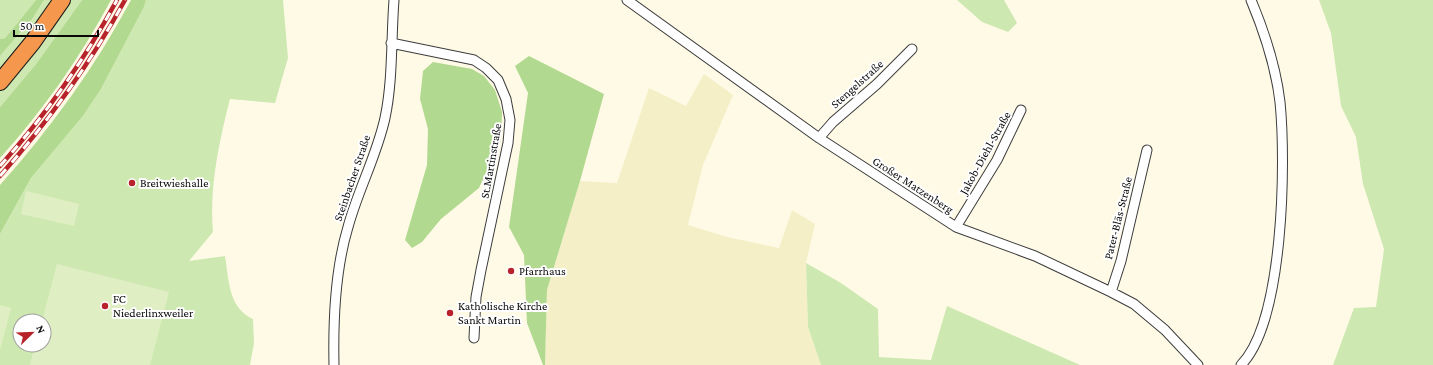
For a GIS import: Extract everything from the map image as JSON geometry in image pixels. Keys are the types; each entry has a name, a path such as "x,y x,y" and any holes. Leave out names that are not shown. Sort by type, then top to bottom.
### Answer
{"highway":[{"path":"0,82 32,43 62,0"}],"street":[{"name":"Steinbacher Straße","path":"334,365 337,294 341,256 347,227 373,157 385,119 389,90 394,0"},
{"name":"Großer Matzenberg","path":"627,0 819,138 956,227 1034,256 1111,292 1151,317 1178,342 1198,365"},
{"path":"1241,365 1257,341 1269,306 1277,252 1282,180 1280,101 1271,60 1250,0"},
{"name":"St.Martinstraße","path":"391,43 474,60 486,68 498,80 506,99 510,120 508,143 476,297 474,338"},
{"name":"Stengelstraße","path":"819,138 833,122 877,84 912,49"},
{"name":"Jakob-Diehl-Straße","path":"956,227 997,160 1021,110"},
{"name":"Pater-Bläs-Straße","path":"1111,292 1147,150"}],"shaded area":[{"path":"704,74 733,95 703,165 688,225 727,237 779,248 792,210 815,224 806,263 808,327 821,365 545,365 547,290 580,181 617,183 649,88 686,106"}],"green space":[{"path":"0,0 36,0 5,38 0,39"},
{"path":"36,0 44,0 33,18 0,56 0,39 5,38"},
{"path":"44,0 82,0 36,64 0,107 0,56 33,18"},
{"path":"82,0 111,0 87,42 46,102 0,158 0,107 36,64"},
{"path":"131,0 146,0 144,7 101,89 83,116 31,178 0,234 0,185 37,141 71,96 103,49"},
{"path":"146,0 283,0 288,58 275,103 230,99 216,165 212,199 213,232 189,261 225,256 229,283 234,300 245,314 253,319 254,343 250,365 0,365 0,234 31,178 83,116 101,89 144,7"},
{"path":"957,0 1004,0 1017,23 1008,32 982,22"},
{"path":"1319,0 1433,0 1433,365 1333,365 1354,308 1376,307 1384,249 1363,184 1356,137 1341,106 1331,33"},
{"path":"529,56 604,94 580,181 547,290 545,365 543,365 527,323 524,255 509,227 528,93 515,66"},
{"path":"433,62 472,69 484,76 495,90 502,112 501,140 479,188 441,219 422,242 412,248 405,240 427,165 428,129 420,99 423,71"},
{"path":"26,191 79,204 74,226 21,214"},
{"path":"806,263 841,283 878,309 879,357 931,360 947,306 1080,365 821,365 808,327"},
{"name":"FC Niederlinxweiler","path":"57,264 169,292 150,365 30,365 33,353 52,353 52,313 44,313"},
{"path":"0,305 11,308 0,350"}],"railway":[{"path":"0,166 33,127 78,65 92,44 117,0"},
{"path":"0,176 35,135 83,70 112,24 125,0"}],"place":[{"name":"Breitwieshalle","path":"132,183"},
{"name":"Pfarrhaus","path":"511,271"},
{"name":"FC Niederlinxweiler","path":"105,306"},
{"name":"Katholische Kirche Sankt Martin","path":"450,313"}]}
